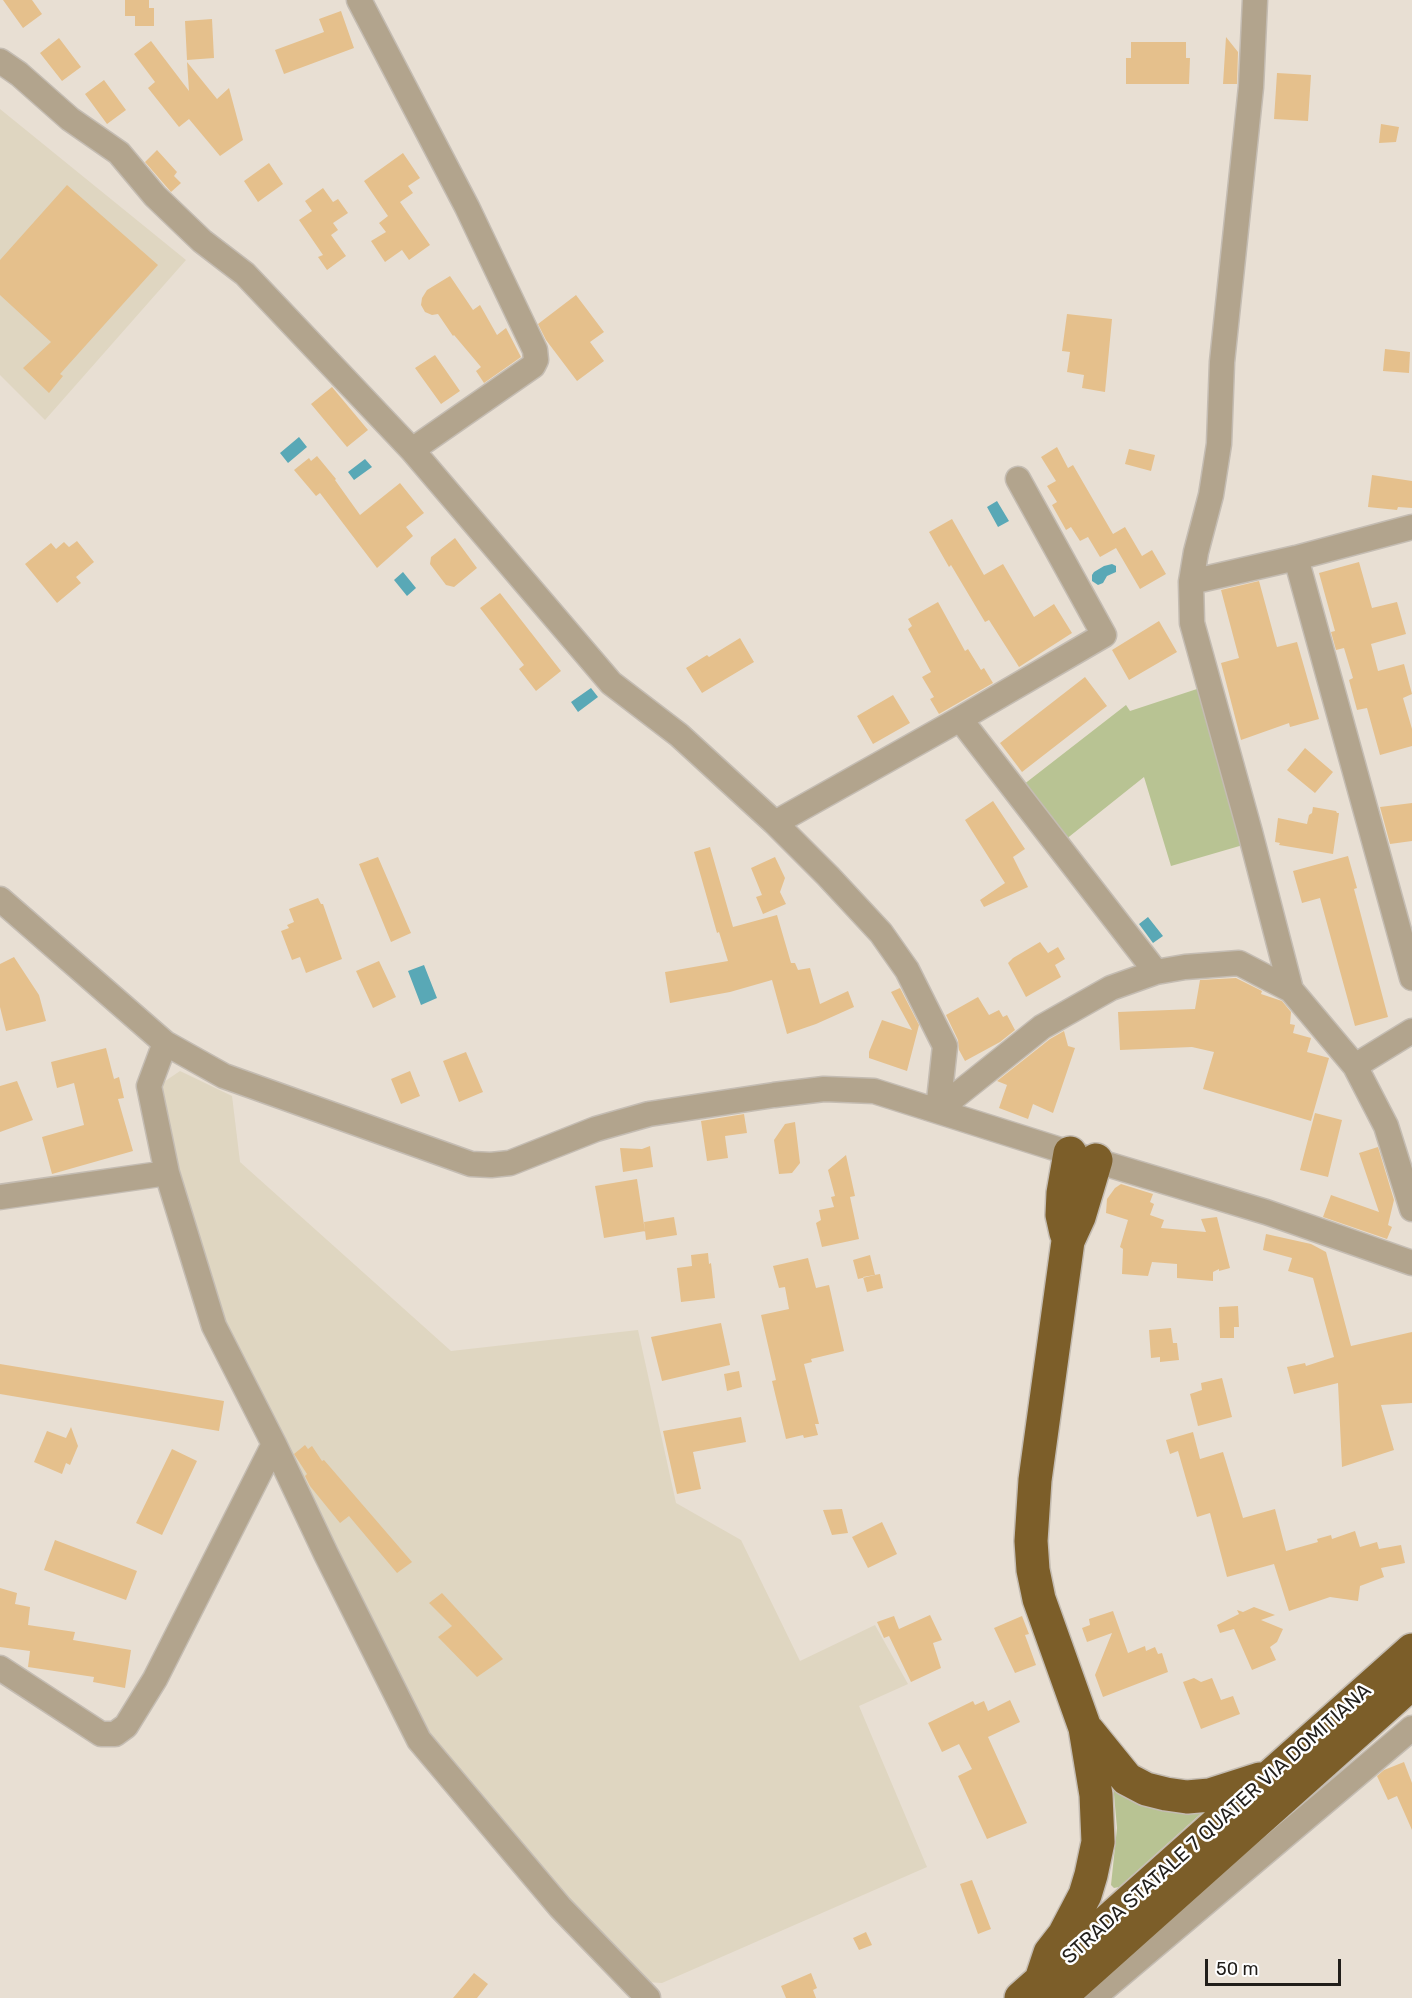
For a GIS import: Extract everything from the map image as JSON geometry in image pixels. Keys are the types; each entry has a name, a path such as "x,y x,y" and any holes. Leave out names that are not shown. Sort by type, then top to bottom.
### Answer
{"highway":[{"path":"1040,1992 1050,1953 1064,1935 1084,1895 1098,1842 1096,1795 1085,1728 1039,1599 1033,1570 1031,1541 1035,1480 1068,1241 1062,1215 1063,1193 1083,1157"},
{"name":"STRADA STATALE 7 QUATER VIA DOMITIANA","path":"1040,1992 1270,1777 1412,1650"},
{"name":"STRADA STATALE 7 QUATER VIA DOMITIANA","path":"1040,1992 1412,1683"},
{"path":"1085,1728 1127,1779 1146,1789 1187,1797 1210,1795 1270,1777"}],"street":[{"path":"359,0 467,207 535,350 536,360 533,366 412,450"},
{"path":"1255,0 1251,87 1222,362 1219,444 1211,495 1196,552 1191,582 1192,623 1291,990"},
{"path":"0,61 19,74 70,119 119,153 155,196 202,241 245,274 412,450 611,683 679,735 775,824 828,876 880,933 907,970 945,1046 938,1110"},
{"path":"775,824 1104,635 1018,479"},
{"path":"1191,582 1296,558 1412,527"},
{"path":"1296,558 1412,978"},
{"path":"960,719 1156,972"},
{"path":"0,899 165,1043 224,1076 471,1164 510,1163 596,1129 649,1114 824,1089 874,1091 1266,1212 1412,1263"},
{"path":"938,1110 1042,1028 1111,988 1156,972 1185,967 1239,963 1291,990 1355,1066 1386,1126 1412,1209"},
{"path":"1355,1066 1412,1031"},
{"path":"165,1043 149,1086 167,1173 214,1326 420,1740 560,1907 648,1998"},
{"path":"0,1197 167,1173"},
{"path":"0,1668 101,1734 115,1734 126,1726 155,1679 274,1444"},
{"path":"1093,1998 1412,1728"}],"shaded area":[{"path":"0,109 186,260 45,420 0,375"},
{"path":"180,1071 232,1096 240,1162 451,1351 638,1330 676,1503 741,1540 800,1661 875,1625 908,1684 859,1706 927,1867 662,1983 646,1982 544,1877 418,1720 221,1325 155,1088"}],"green space":[{"path":"1200,688 1243,845 1171,866 1144,777 1065,840 1023,785 1126,705 1130,711"},
{"path":"1113,1783 1206,1809 1119,1887 1114,1888 1111,1885 1117,1828"}],"water":[{"path":"299,437 307,447 288,463 280,453"},
{"path":"365,459 372,467 354,480 348,472"},
{"path":"997,501 1009,521 998,527 987,507"},
{"path":"1112,564 1116,566 1116,572 1107,576 1103,583 1098,585 1092,581 1094,572"},
{"path":"403,572 416,588 407,596 394,580"},
{"path":"591,688 598,697 578,712 571,702"},
{"path":"1148,917 1163,936 1153,943 1139,924"},
{"path":"424,965 437,998 421,1005 408,971"}],"building":[{"path":"3,0 32,0 42,14 23,28"},
{"path":"125,0 149,0 149,8 154,8 154,26 135,26 135,16 125,16"},
{"path":"341,11 354,48 284,74 275,50 324,32 319,19"},
{"path":"212,19 214,58 187,60 185,21"},
{"path":"1226,37 1238,52 1237,84 1223,84"},
{"path":"59,38 81,67 62,81 40,53"},
{"path":"151,41 189,91 187,62 217,99 229,88 243,140 220,156 189,119 179,127 148,88 155,82 134,54"},
{"path":"1131,42 1186,42 1186,58 1190,58 1189,84 1126,84 1126,58 1131,58"},
{"path":"1277,73 1311,75 1308,121 1274,119"},
{"path":"104,80 126,110 107,124 85,94"},
{"path":"1381,124 1399,127 1396,142 1379,143"},
{"path":"157,150 177,172 174,176 181,183 171,192 145,162"},
{"path":"403,153 420,178 408,186 413,193 400,202 430,245 409,260 402,250 385,262 371,241 386,232 379,223 388,216 364,181"},
{"path":"269,163 283,184 258,202 244,181"},
{"path":"67,185 158,265 60,374 63,376 49,393 23,368 51,342 0,295 0,260"},
{"path":"323,188 333,202 338,199 348,213 333,223 338,230 331,235 346,256 327,270 318,257 323,255 299,220 312,211 305,201"},
{"path":"450,276 473,310 480,305 497,335 506,328 521,357 484,383 476,371 481,367 453,336 438,314 432,315 425,312 421,305 427,290"},
{"path":"576,295 604,332 590,342 604,361 577,381 546,340 538,324"},
{"path":"1067,314 1112,319 1105,392 1082,388 1084,375 1067,372 1070,352 1062,351"},
{"path":"1385,349 1410,352 1409,373 1383,371"},
{"path":"435,355 460,391 441,404 415,368"},
{"path":"332,387 368,430 347,447 311,404"},
{"path":"1057,447 1068,468 1073,465 1113,534 1125,527 1142,556 1152,550 1166,574 1140,589 1116,548 1100,557 1088,537 1080,541 1071,527 1066,530 1052,505 1057,502 1047,486 1056,481 1041,457"},
{"path":"1129,449 1155,455 1151,471 1125,464"},
{"path":"317,456 336,479 360,515 400,483 424,513 406,527 413,536 377,568 320,493 316,496 294,470 309,458 311,461"},
{"path":"1372,475 1412,481 1412,508 1398,507 1397,510 1368,507"},
{"path":"952,519 984,575 1003,564 1034,617 1054,604 1072,633 1019,667 989,620 985,622 929,532"},
{"path":"455,538 477,568 454,587 446,585 430,564 431,557"},
{"path":"77,541 94,562 76,577 81,583 57,603 25,564 51,543 56,549 64,542 69,547"},
{"path":"1359,562 1372,608 1397,602 1406,634 1371,644 1378,671 1404,664 1412,694 1403,698 1412,729 1412,746 1380,755 1367,708 1357,710 1349,680 1353,678 1344,648 1336,650 1331,632 1335,631 1319,573"},
{"path":"1259,581 1277,647 1297,642 1319,719 1290,727 1289,723 1241,740 1221,663 1239,658 1221,590"},
{"path":"500,593 561,671 536,691 519,669 524,665 480,608"},
{"path":"938,602 965,651 968,649 981,670 984,668 993,683 939,714 930,699 934,697 922,677 931,672 908,629 912,626 908,619"},
{"path":"1159,621 1177,652 1129,680 1112,650"},
{"path":"740,638 754,662 702,693 686,668"},
{"path":"1085,677 1107,706 1022,772 1000,743"},
{"path":"893,695 910,723 873,744 857,716"},
{"path":"1305,748 1333,772 1315,793 1287,770"},
{"path":"993,801 1025,849 1013,857 1028,887 984,907 980,900 1005,883 965,820"},
{"path":"1412,803 1412,841 1390,844 1380,807"},
{"path":"1313,807 1339,813 1333,854 1279,845 1280,843 1275,842 1278,818 1307,824"},
{"path":"710,847 733,927 777,915 791,963 795,963 798,970 810,968 820,1004 848,991 854,1007 787,1034 772,980 730,992 670,1003 665,972 728,961 719,932 717,933 694,852"},
{"path":"1348,856 1357,888 1354,889 1388,1017 1355,1026 1320,898 1302,903 1293,871"},
{"path":"378,857 411,933 391,942 359,864"},
{"path":"775,857 785,878 780,892 786,904 763,914 756,897 762,895 751,868"},
{"path":"318,898 323,904 342,959 306,973 300,957 292,960 281,931 289,928 287,925 294,922 289,909"},
{"path":"1040,942 1048,953 1058,947 1065,959 1055,965 1061,977 1026,997 1008,963"},
{"path":"14,957 39,995 46,1021 6,1031 0,1007 0,964"},
{"path":"379,961 396,997 373,1008 356,971"},
{"path":"1236,978 1262,991 1261,994 1282,1001 1291,1012 1290,1024 1295,1025 1293,1033 1311,1038 1307,1052 1329,1058 1311,1121 1203,1089 1214,1052 1192,1047 1120,1050 1118,1012 1195,1009 1200,980"},
{"path":"900,988 919,1025 907,1071 869,1058 869,1052 882,1020 912,1030 891,992"},
{"path":"978,997 989,1015 999,1010 1003,1017 1007,1015 1015,1030 1000,1042 965,1061 946,1015"},
{"path":"1064,1031 1068,1046 1075,1048 1053,1113 1033,1104 1028,1119 999,1108 1007,1085 997,1081 1050,1039"},
{"path":"106,1048 114,1079 119,1077 124,1098 118,1099 133,1151 52,1174 42,1137 84,1125 74,1083 57,1088 51,1062"},
{"path":"466,1052 483,1092 459,1102 443,1061"},
{"path":"410,1071 420,1096 401,1104 391,1079"},
{"path":"17,1081 33,1120 0,1132 0,1086"},
{"path":"1315,1113 1342,1120 1328,1177 1300,1170"},
{"path":"744,1114 747,1133 725,1136 728,1158 707,1161 701,1121"},
{"path":"795,1122 800,1163 792,1173 779,1174 774,1140 785,1124"},
{"path":"650,1146 653,1167 623,1172 620,1148 642,1149"},
{"path":"1378,1147 1394,1200 1388,1225 1392,1227 1387,1239 1323,1217 1331,1195 1379,1212 1359,1153"},
{"path":"846,1155 855,1196 850,1197 859,1239 822,1247 816,1223 821,1220 819,1210 834,1207 831,1197 835,1196 828,1170"},
{"path":"637,1179 645,1231 604,1238 595,1186"},
{"path":"1121,1184 1153,1194 1150,1202 1154,1204 1150,1215 1164,1220 1161,1228 1206,1232 1201,1219 1217,1217 1230,1268 1213,1272 1213,1281 1177,1278 1177,1264 1152,1262 1148,1276 1122,1274 1123,1249 1120,1247 1128,1220 1106,1213 1107,1199"},
{"path":"674,1217 677,1235 646,1240 644,1222"},
{"path":"1266,1234 1311,1244 1326,1252 1351,1346 1412,1332 1412,1403 1381,1405 1394,1450 1342,1467 1338,1383 1294,1394 1287,1367 1305,1363 1306,1366 1334,1357 1313,1278 1288,1271 1292,1258 1263,1250"},
{"path":"708,1253 715,1298 681,1302 677,1268 692,1266 691,1255"},
{"path":"870,1255 875,1275 858,1279 853,1260"},
{"path":"808,1258 816,1288 829,1285 844,1351 811,1359 812,1362 804,1364 819,1424 815,1424 818,1435 804,1438 803,1435 786,1439 772,1381 776,1380 761,1315 789,1309 785,1287 779,1288 773,1266"},
{"path":"880,1274 883,1288 867,1292 863,1277"},
{"path":"1238,1306 1239,1327 1234,1327 1234,1338 1220,1338 1219,1307"},
{"path":"721,1323 730,1365 662,1381 651,1337"},
{"path":"1171,1328 1173,1343 1177,1343 1179,1360 1160,1362 1160,1357 1151,1358 1149,1330"},
{"path":"0,1364 224,1401 219,1431 0,1394"},
{"path":"739,1371 742,1387 727,1391 724,1374"},
{"path":"1222,1378 1232,1417 1198,1426 1190,1394 1202,1390 1201,1383"},
{"path":"741,1417 746,1442 693,1452 701,1489 677,1494 663,1431"},
{"path":"71,1427 78,1446 70,1465 66,1463 62,1474 34,1462 47,1431 66,1438"},
{"path":"1193,1432 1200,1459 1223,1452 1243,1518 1275,1509 1286,1551 1318,1542 1317,1539 1331,1535 1332,1539 1355,1531 1360,1547 1377,1542 1379,1549 1401,1545 1405,1563 1381,1568 1384,1577 1360,1586 1358,1601 1330,1597 1289,1611 1274,1564 1227,1577 1210,1513 1197,1517 1178,1451 1170,1454 1166,1440"},
{"path":"305,1445 308,1449 312,1446 322,1461 324,1460 412,1562 397,1573 349,1516 340,1523 310,1486 305,1476 307,1474 294,1454"},
{"path":"172,1449 197,1461 162,1535 136,1523"},
{"path":"842,1509 848,1533 832,1535 823,1510"},
{"path":"882,1522 897,1554 868,1568 852,1537"},
{"path":"55,1540 137,1571 126,1600 44,1570"},
{"path":"0,1588 17,1593 15,1604 30,1607 28,1625 75,1632 73,1640 131,1650 125,1688 93,1682 94,1677 28,1667 30,1651 0,1647"},
{"path":"442,1593 503,1659 477,1677 438,1637 452,1626 429,1603"},
{"path":"1254,1607 1275,1615 1261,1620 1283,1629 1277,1642 1270,1647 1276,1660 1252,1670 1234,1629 1220,1633 1217,1625 1239,1614 1237,1610 1243,1612"},
{"path":"1113,1611 1128,1653 1145,1646 1146,1651 1155,1647 1158,1654 1162,1653 1168,1672 1103,1697 1095,1675 1112,1633 1087,1642 1082,1628 1090,1625 1089,1619"},
{"path":"930,1615 942,1640 933,1643 941,1668 911,1682 889,1636 884,1638 877,1622 894,1616 899,1629"},
{"path":"1022,1616 1029,1634 1025,1635 1036,1665 1015,1673 994,1628"},
{"path":"1194,1678 1201,1682 1212,1678 1221,1700 1233,1696 1240,1714 1201,1729 1183,1682"},
{"path":"1010,1700 1020,1722 988,1737 1027,1823 987,1839 958,1776 972,1769 959,1744 942,1752 928,1723 973,1701 975,1705 984,1701 988,1711"},
{"path":"1404,1762 1412,1783 1412,1830 1397,1796 1388,1800 1377,1776 1384,1770"},
{"path":"972,1880 991,1929 978,1934 960,1884"},
{"path":"866,1932 872,1945 859,1950 853,1938"},
{"path":"474,1973 488,1984 477,1998 453,1998"},
{"path":"811,1973 817,1988 813,1990 816,1998 786,1998 781,1986"}]}
